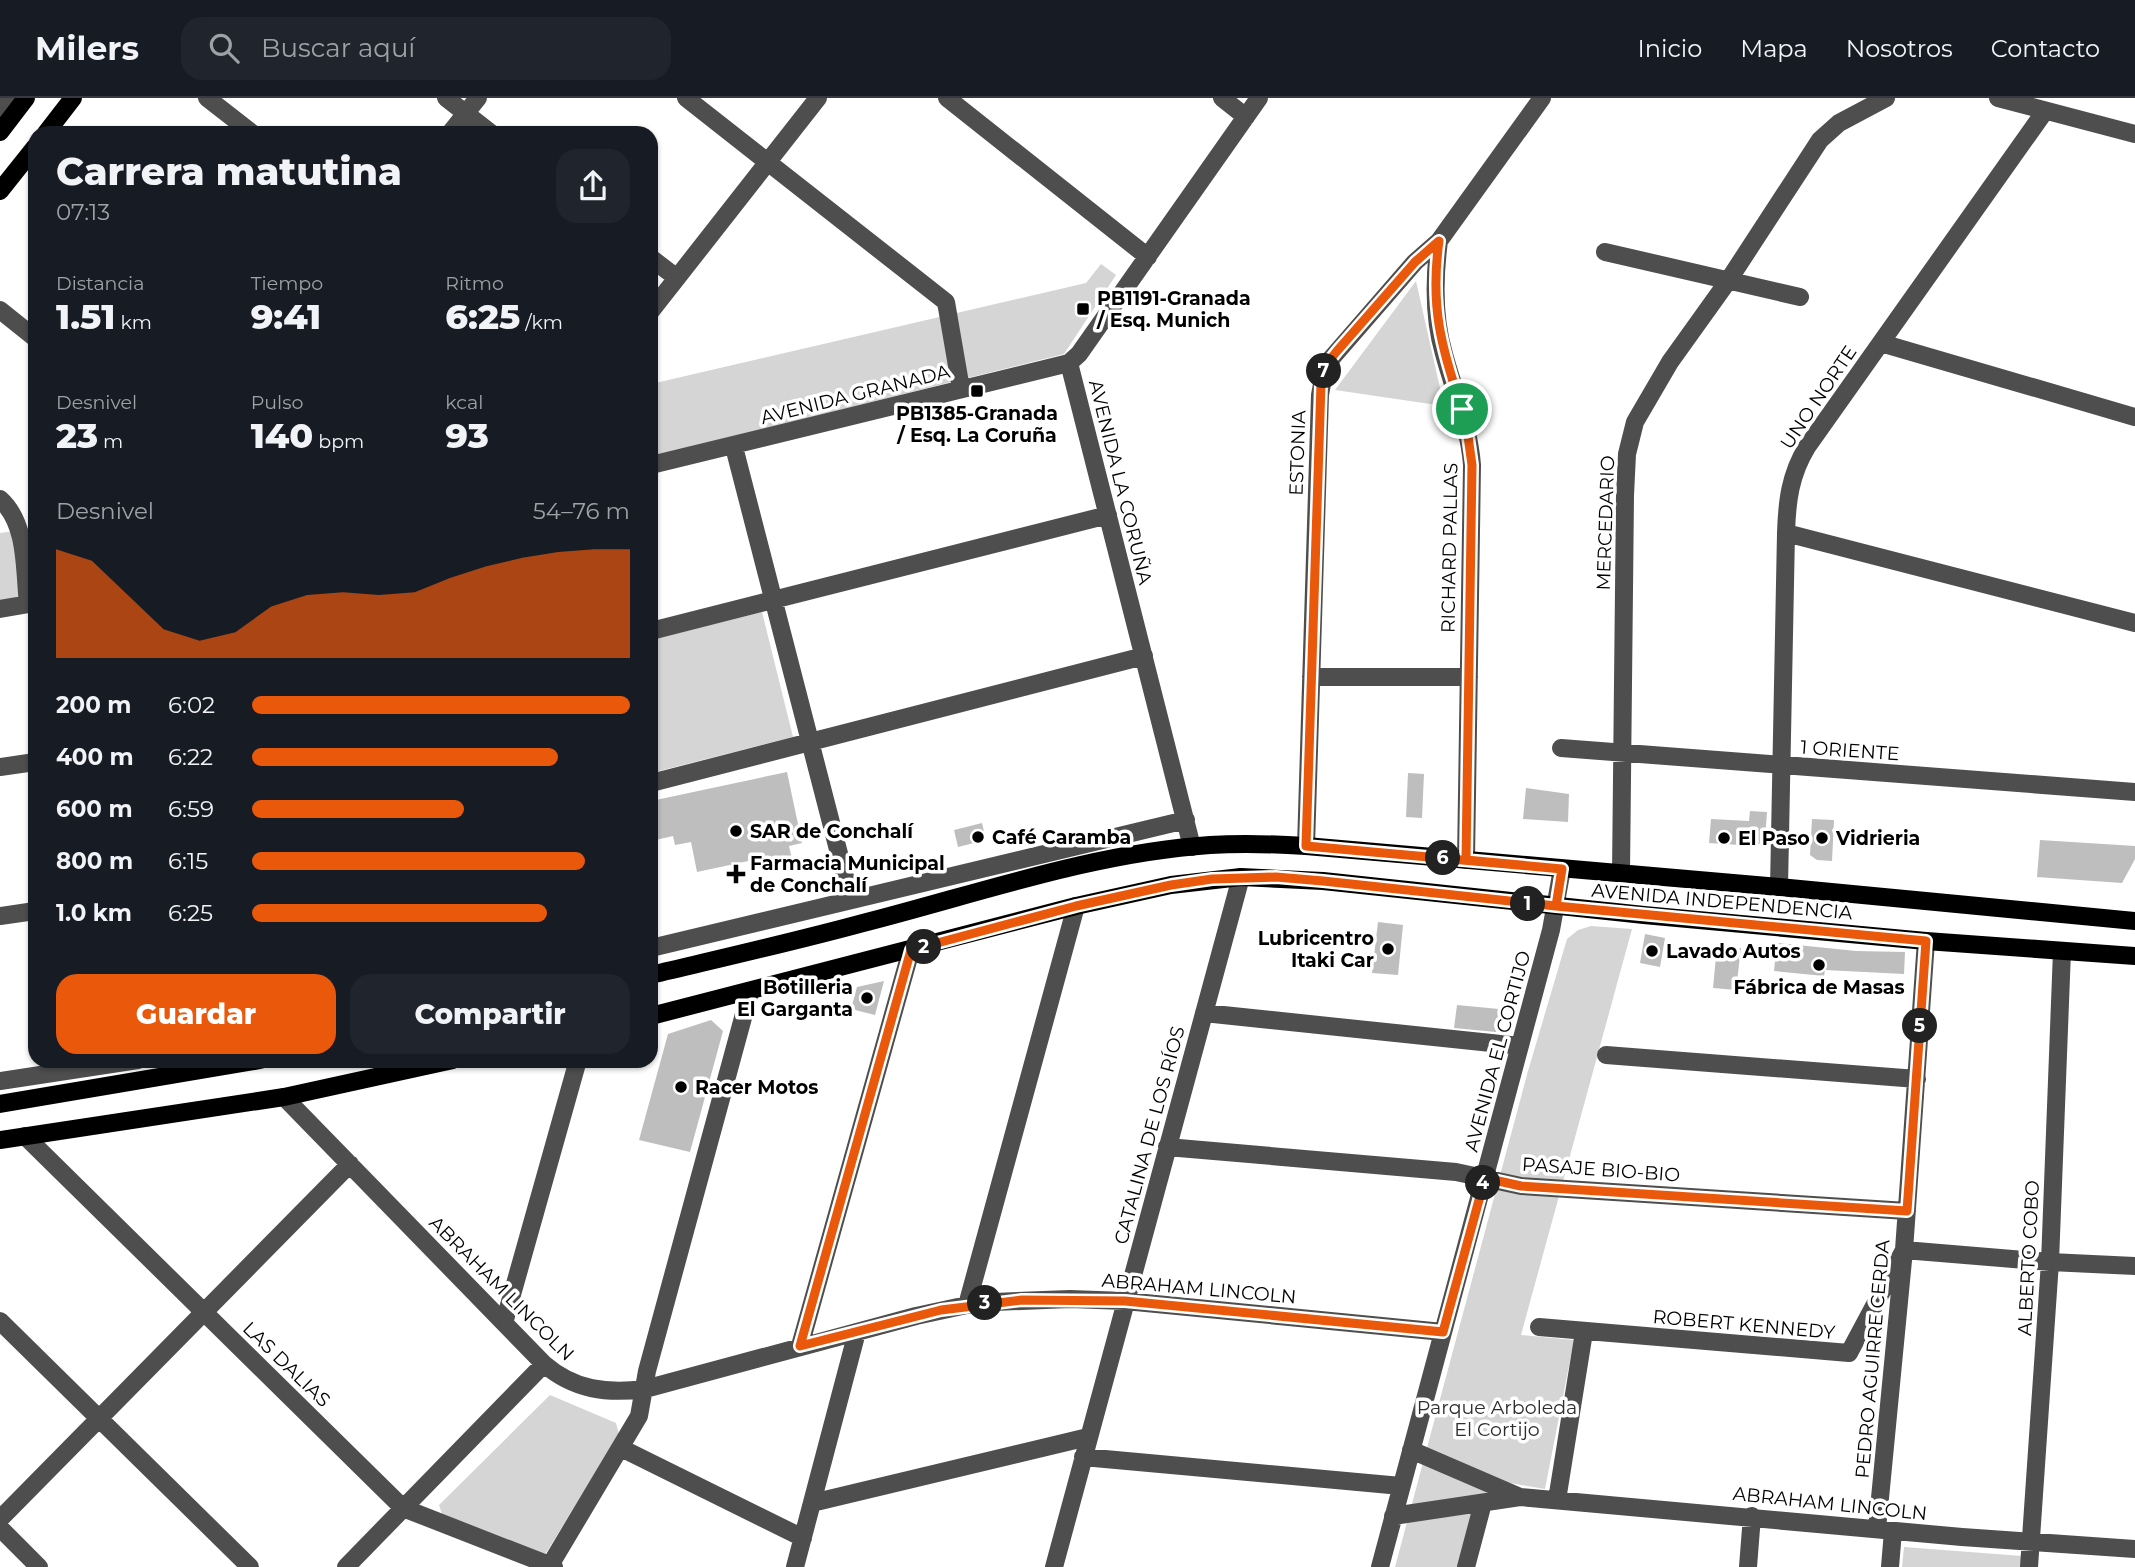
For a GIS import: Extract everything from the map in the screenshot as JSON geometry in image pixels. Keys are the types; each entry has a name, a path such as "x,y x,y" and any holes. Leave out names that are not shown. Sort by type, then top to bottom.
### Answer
{"main road":[{"path":"4,126 26,98"},
{"path":"51,126 73,98"},
{"path":"0,191 28,157"},
{"name":"AVENIDA INDEPENDENCIA","path":"658,973 1073,868 1192,847 1265,844 1621,873 2135,921"},
{"name":"AVENIDA INDEPENDENCIA","path":"658,1014 1076,906 1192,881 1241,877 1323,881 1926,941 2135,956"},
{"path":"0,1104 213,1068"},
{"path":"0,1140 284,1097 416,1068"}],"street":[{"path":"4,126 7,98"},
{"path":"207,98 243,126"},
{"path":"446,98 482,126"},
{"path":"456,126 478,98"},
{"path":"686,98 946,302 961,389"},
{"path":"658,302 818,98"},
{"path":"947,98 1148,257"},
{"path":"1222,98 1246,117"},
{"name":"AVENIDA LA CORUÑA","path":"1192,847 1069,363 1079,354 1259,98"},
{"name":"ESTONIA","path":"1306,846 1320,395 1324,373 1337,351 1415,262 1439,241 1542,98"},
{"name":"MERCEDARIO","path":"1621,873 1625,495 1630,438 1640,410 1658,380 1727,281 1819,140 1839,123 1885,98"},
{"path":"1998,98 2135,134"},
{"name":"UNO NORTE","path":"1779,887 1787,497 1798,463 2045,111"},
{"name":"RICHARD PALLAS","path":"1439,241 1435,284 1438,332 1467,429 1472,457 1466,860"},
{"path":"1605,252 1800,297"},
{"path":"658,263 677,278"},
{"path":"0,310 28,332"},
{"path":"1881,343 2135,416"},
{"name":"AVENIDA GRANADA","path":"658,464 1069,363"},
{"path":"734,447 851,900"},
{"path":"0,499 17,522 28,586"},
{"path":"658,629 1108,515"},
{"path":"1786,533 2135,623"},
{"path":"0,608 28,604"},
{"path":"658,781 1144,656"},
{"path":"1311,677 1469,677"},
{"name":"1 ORIENTE","path":"1561,748 2135,792"},
{"path":"741,760 745,778"},
{"path":"0,767 28,763"},
{"path":"658,946 1186,820"},
{"name":"AVENIDA EL CORTIJO","path":"1380,1567 1520,1046 1556,906 1562,869"},
{"name":"CATALINA DE LOS RÍOS","path":"1054,1567 1241,877"},
{"path":"967,1305 1076,906"},
{"path":"0,916 28,912"},
{"name":"PEDRO AGUIRRE CERDA","path":"1890,1567 1885,1530 1926,941"},
{"path":"800,1346 911,950"},
{"name":"ALBERTO COBO","path":"2029,1567 2050,1262 2062,951"},
{"path":"551,1566 639,1416 647,1371 750,992"},
{"path":"1204,1013 1520,1046"},
{"path":"1606,1055 1917,1079"},
{"path":"0,1081 85,1068"},
{"path":"504,1323 576,1068"},
{"name":"ABRAHAM LINCOLN","path":"284,1097 544,1364 565,1380 585,1388 611,1392 645,1389 800,1346 967,1305 1022,1300 1125,1301 1443,1332"},
{"name":"LAS DALIAS","path":"25,1136 403,1508 551,1566"},
{"name":"PASAJE BIO-BIO","path":"1167,1147 1456,1172 1521,1186 1907,1211"},
{"path":"0,1519 350,1164"},
{"path":"1904,1250 2135,1266"},
{"name":"ROBERT KENNEDY","path":"1539,1327 1849,1353 1904,1250"},
{"path":"0,1321 250,1567"},
{"path":"795,1567 857,1332"},
{"path":"1557,1500 1584,1332"},
{"path":"345,1567 544,1364"},
{"path":"812,1503 1088,1437"},
{"path":"621,1448 803,1538"},
{"name":"ABRAHAM LINCOLN","path":"1411,1450 1520,1497"},
{"path":"1083,1457 1401,1486"},
{"name":"ABRAHAM LINCOLN","path":"1393,1516 1520,1497 1885,1530 2135,1549"},
{"path":"1466,1567 1483,1503"},
{"path":"1748,1567 1752,1516"},
{"path":"0,1528 39,1567"}],"green space":[{"path":"1101,264 1116,275 1064,354 658,455 658,382 1086,283"},
{"path":"1416,281 1444,406 1335,390"},
{"path":"28,529 28,597 0,600 0,533"},
{"path":"762,612 793,737 658,771 658,638"},
{"name":"Parque Arboleda El Cortijo","path":"1591,926 1632,929 1521,1335 1574,1340 1545,1489 1492,1480 1467,1567 1395,1567 1528,1071 1567,939 1578,930"},
{"path":"550,1395 616,1423 619,1434 543,1558 443,1517 439,1505"},
{"path":"1904,1547 2022,1556 2021,1567 1902,1567"}],"building":[{"name":"SAR de Conchalí","path":"787,772 802,843 789,846 792,859 755,867 753,860 697,872 691,842 675,845 673,836 658,839 658,800"},
{"path":"1408,773 1424,774 1422,818 1406,817"},
{"path":"1526,788 1569,794 1568,822 1523,819"},
{"path":"1750,811 1767,812 1765,840 1756,846 1709,843 1711,819 1749,821"},
{"name":"Vidrieria","path":"1812,819 1834,820 1832,861 1817,860 1810,855"},
{"path":"982,823 986,840 958,847 954,830"},
{"path":"2040,840 2135,846 2135,859 2122,883 2037,877"},
{"name":"Lubricentro Itaki Car","path":"1378,922 1403,925 1398,975 1372,973"},
{"name":"Lavado Autos","path":"1645,934 1665,938 1660,967 1640,963"},
{"path":"1777,943 1856,951 1905,952 1904,974 1825,970 1824,976 1774,971"},
{"path":"1717,946 1741,948 1736,990 1713,988"},
{"name":"Botilleria El Garganta","path":"884,981 875,1015 851,1009 857,987"},
{"path":"1457,1005 1499,1009 1496,1032 1454,1028"},
{"name":"Racer Motos","path":"711,1020 723,1031 690,1152 639,1140 668,1034"}],"place":[{"name":"PB1191-Granada / Esq. Munich","path":"1083,309"},
{"name":"PB1385-Granada / Esq. La Coruña","path":"977,391"},
{"name":"SAR de Conchalí","path":"736,831"},
{"name":"Café Caramba","path":"978,837"},
{"name":"El Paso","path":"1724,838"},
{"name":"Vidrieria","path":"1822,838"},
{"name":"Farmacia Municipal de Conchalí","path":"736,874"},
{"name":"Lubricentro Itaki Car","path":"1388,949"},
{"name":"Lavado Autos","path":"1652,951"},
{"name":"Fábrica de Masas","path":"1819,965"},
{"name":"Botilleria El Garganta","path":"867,998"},
{"name":"Racer Motos","path":"681,1087"}],"route":[{"path":"1462,409 1438,332 1435,284 1439,241 1415,262 1337,351 1329,361 1321,384 1306,846 1562,869 1556,906 1926,941 1907,1211 1521,1186 1485,1178 1443,1332 1125,1301 1022,1300 941,1310 800,1346 911,950 1076,906 1192,881 1241,877 1323,881 1556,906 1562,869 1466,860 1472,465 1462,409"}]}
